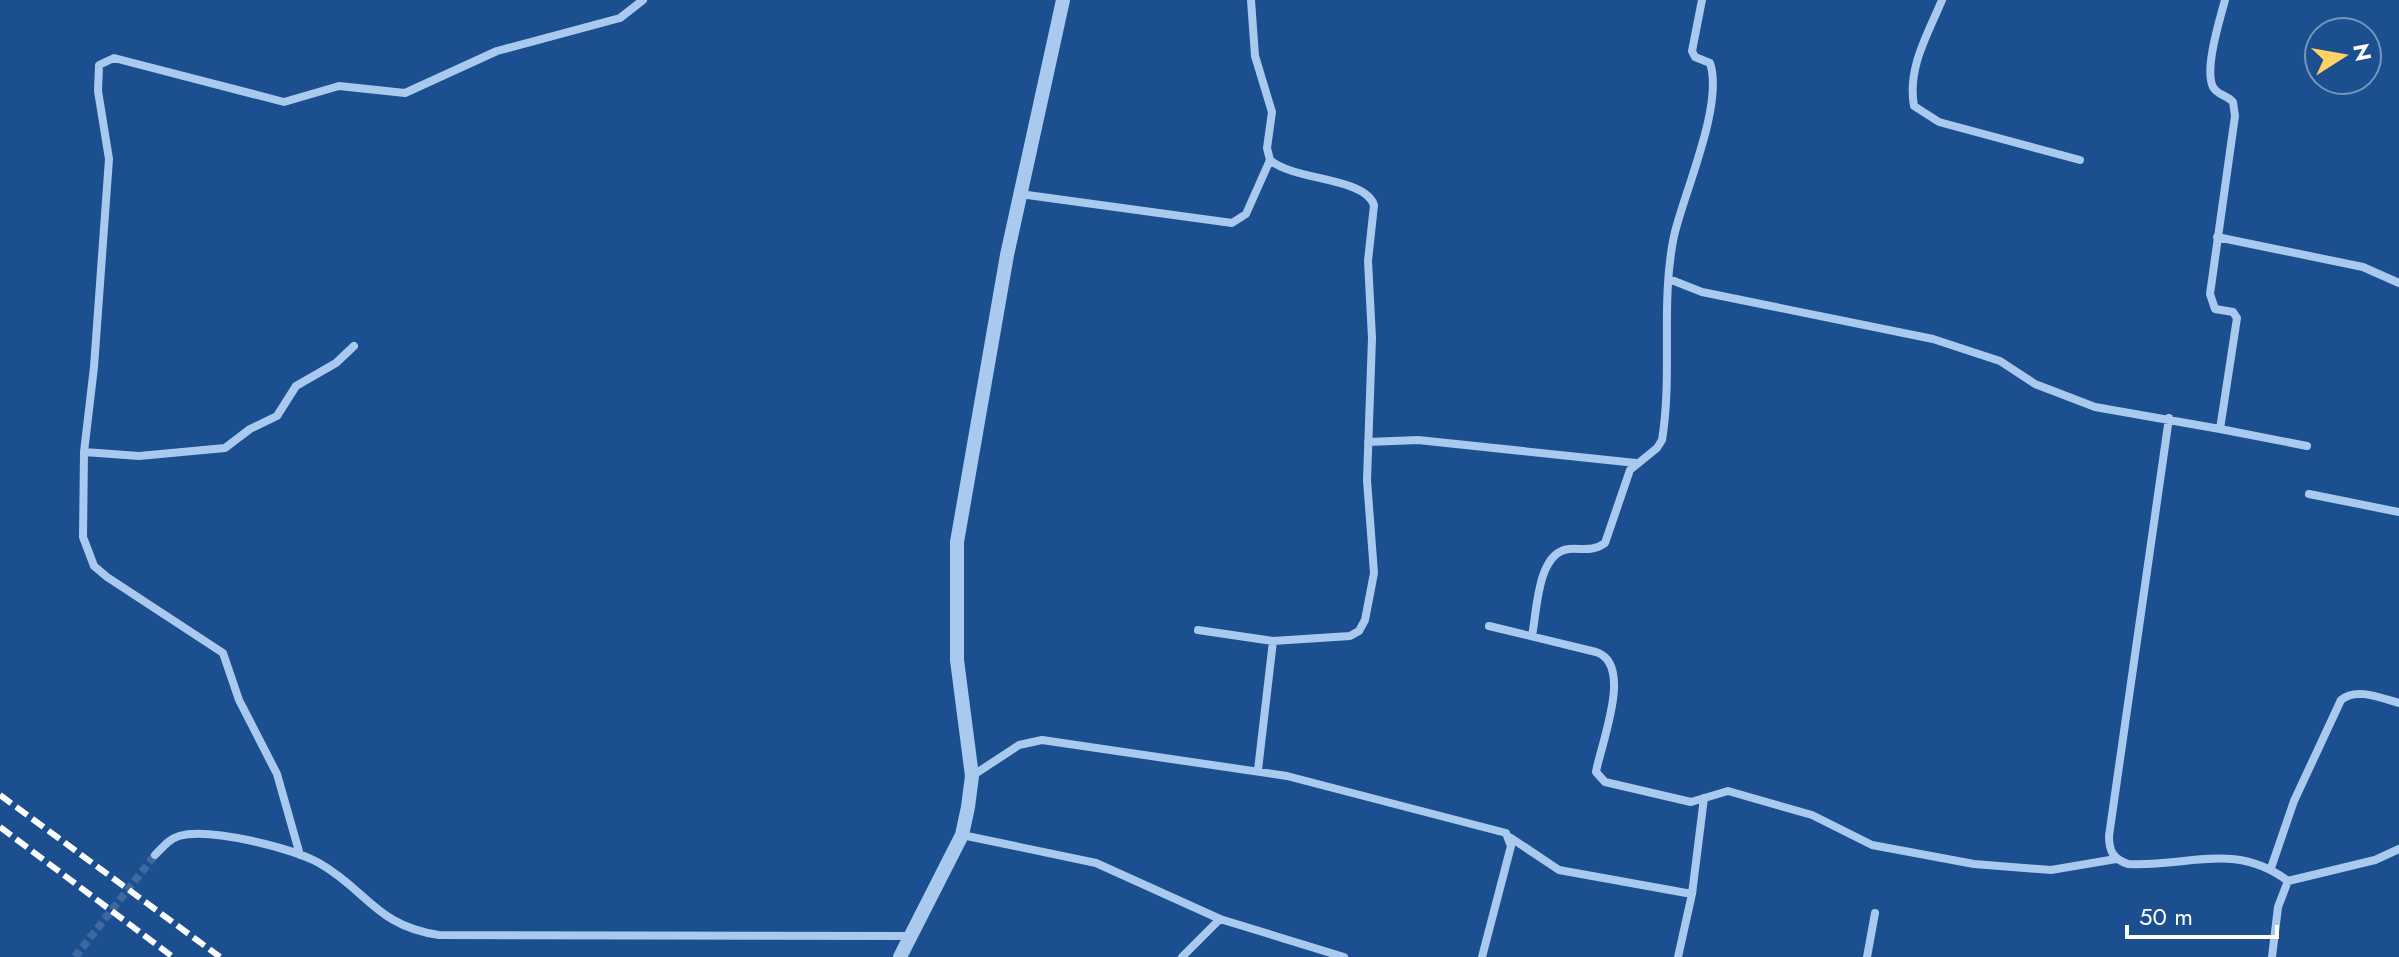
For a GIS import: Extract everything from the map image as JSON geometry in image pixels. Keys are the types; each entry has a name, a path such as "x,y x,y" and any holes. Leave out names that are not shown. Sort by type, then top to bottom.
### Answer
{"street":[{"path":"300,855 277,774 239,700 223,653 94,566 83,537 84,452 94,367 109,159 96,74 104,60 114,58 284,102 339,86 392,95 405,93 497,51 620,18 643,0"},
{"path":"900,957 962,835 972,776 957,660 957,542 1020,194 1063,0"},
{"path":"1020,194 1232,223 1246,214 1270,160 1267,148 1272,112 1255,56 1251,0"},
{"path":"1532,636 1546,570 1553,555 1561,550 1591,550 1605,543 1625,479 1636,463 1657,448 1662,440 1669,279 1681,207 1708,119 1712,66 1692,51 1702,0"},
{"path":"1942,0 1915,65 1912,83 1914,106 1939,122 2080,160"},
{"path":"2220,429 2237,318 2233,312 2215,309 2211,302 2235,116 2233,102 2216,92 2211,82 2213,51 2225,0"},
{"path":"1198,630 1273,641 1338,639 1359,631 1365,620 1374,573 1368,442 1372,338 1368,261 1373,200 1362,190 1285,170 1270,160"},
{"path":"2217,237 2363,267 2399,283"},
{"path":"1669,279 1716,295 1966,348 2000,361 2065,397 2095,407 2169,418 2307,446"},
{"path":"84,452 139,456 211,453 225,448 250,429 277,416 296,386 336,363 354,346"},
{"path":"2116,859 2109,836 2169,418"},
{"path":"1368,442 1418,440 1636,463"},
{"path":"2309,494 2399,512"},
{"path":"1489,626 1596,652 1612,663 1614,688 1597,768 1599,779 1686,802 1728,791 1812,815 1872,845 1974,864 2051,870 2116,859 2139,864 2238,857 2271,868 2288,881"},
{"path":"1258,770 1273,641"},
{"path":"2271,868 2294,801 2341,700 2347,695 2360,694 2399,703"},
{"path":"972,776 1019,745 1042,740 1258,770 1506,833 1559,870 1692,894"},
{"path":"1678,957 1692,894 1704,798"},
{"path":"155,855 176,837 198,834 300,855 336,875 387,919 420,932 913,936"},
{"path":"962,835 1096,863 1220,919 1344,957"},
{"path":"1486,956 1511,838"},
{"path":"2288,881 2375,860 2399,849"},
{"path":"2272,957 2278,907 2288,881"},
{"path":"1867,957 1875,913"},
{"path":"1182,957 1220,919"}],"tunnel":[{"path":"75,957 155,855"}],"railway":[{"path":"0,795 220,957"},
{"path":"0,827 173,957"}]}
